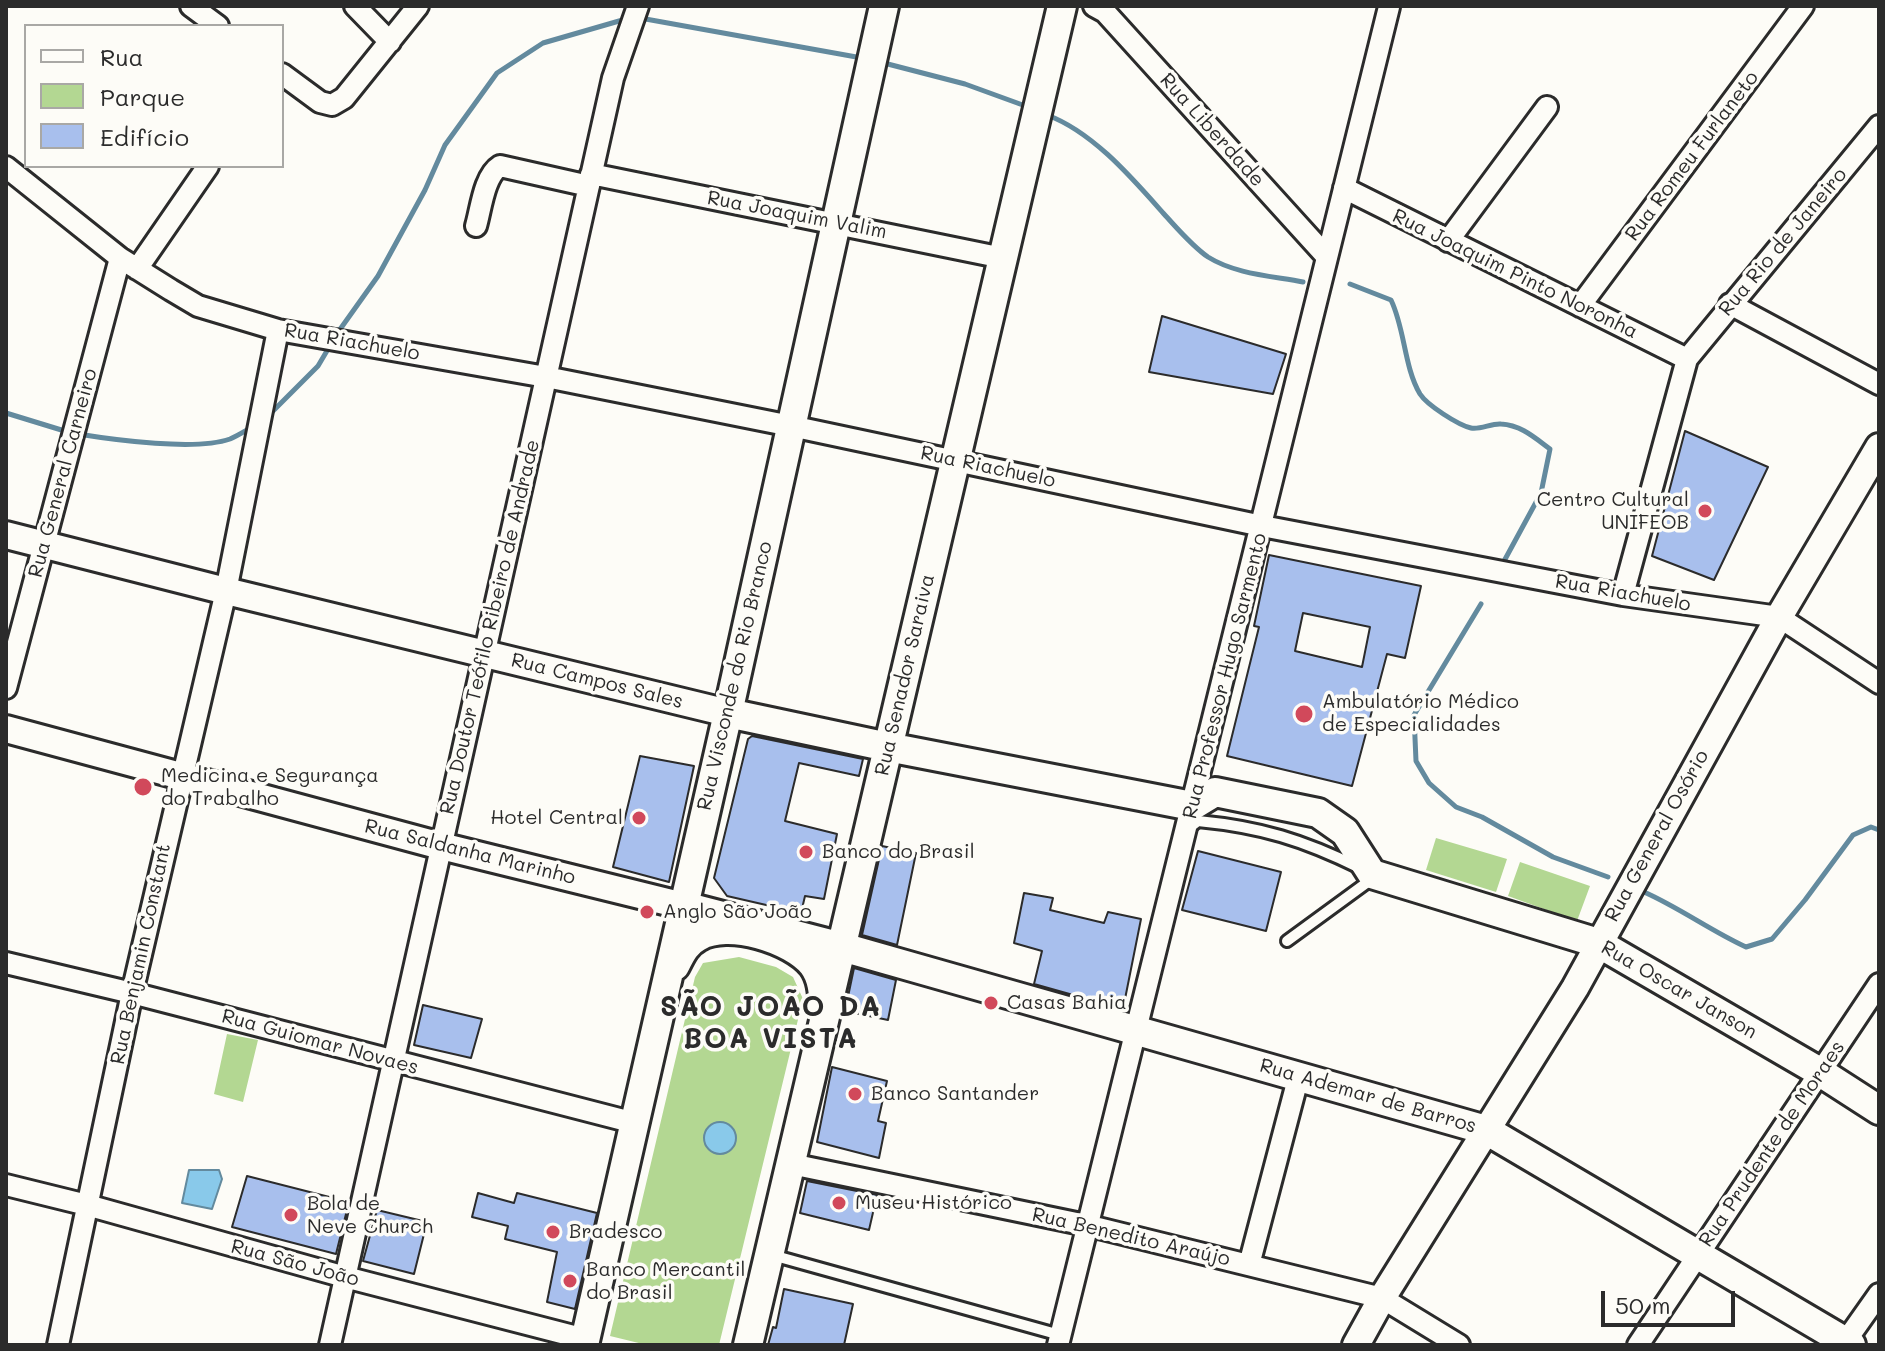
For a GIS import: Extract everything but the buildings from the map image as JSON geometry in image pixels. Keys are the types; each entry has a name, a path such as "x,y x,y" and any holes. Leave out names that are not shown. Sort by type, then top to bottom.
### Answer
{"main road":[{"name":"Rua Senador Saraiva","path":"748,1345 1062,6"},
{"name":"Rua Visconde do Rio Branco","path":"584,1342 728,713 880,14"},
{"name":"Rua Campos Sales","path":"728,713 1189,818"},
{"path":"1189,818 1215,792 1318,813 1345,832 1375,874"},
{"name":"Rua Oscar Janson","path":"1375,874 1598,943 1820,1072 1879,1110"},
{"name":"Rua Saldanha Marinho","path":"684,906 842,947"},
{"path":"667,982 685,948 698,937 729,930 759,935 794,949 814,967 823,988 825,1016"},
{"name":"Rua Ademar de Barros","path":"842,947 1486,1130 1847,1344"}],"street":[{"path":"191,6 215,24"},
{"path":"355,6 390,42"},
{"path":"284,75 320,102 332,105 344,98 418,6"},
{"name":"Rua Liberdade","path":"1094,6 1105,12 1327,257"},
{"name":"Rua Professor Hugo Sarmento","path":"1059,1340 1389,6"},
{"name":"Rua Romeu Furlaneto","path":"1580,306 1803,6"},
{"name":"Rua Doutor Teófilo Ribeiro de Andrade","path":"330,1345 613,78 635,15"},
{"path":"1448,241 1547,107"},
{"name":"Rua Rio de Janeiro","path":"1687,359 1879,126"},
{"name":"Rua Joaquim Valim","path":"476,226 489,178 500,166 836,223 1003,258"},
{"name":"Rua Riachuelo","path":"6,167 128,263 198,306 278,330 546,377 956,459 1262,526 1623,595 1779,617"},
{"name":"Rua General Carneiro","path":"6,688 80,410 128,263 206,168"},
{"name":"Rua Joaquim Pinto Noronha","path":"1344,188 1687,359"},
{"path":"1730,304 1879,384"},
{"name":"Rua Benjamin Constant","path":"58,1345 132,993 226,591 278,330"},
{"path":"1623,595 1687,359"},
{"name":"Rua General Osório","path":"1356,1345 1382,1298 1575,988 1779,617 1879,447"},
{"name":"Rua Campos Sales","path":"6,535 728,713"},
{"path":"1779,617 1879,683"},
{"name":"Rua Saldanha Marinho","path":"6,729 441,846 684,906"},
{"name":"Rua Guiomar Novaes","path":"6,963 635,1123"},
{"name":"Rua Prudente de Moraes","path":"1638,1345 1879,984"},
{"path":"1249,1265 1299,1075"},
{"name":"Rua Benedito Araújo","path":"791,1164 1086,1225 1382,1298 1459,1345"},
{"name":"Rua São João","path":"6,1185 584,1342"},
{"path":"1847,1344 1879,1294"}],"lane":[{"path":"1287,941 1375,874"},
{"path":"770,1254 1059,1340"}],"green space":[{"path":"1436,838 1507,859 1496,892 1426,870"},
{"path":"1520,862 1590,886 1577,921 1508,896"},
{"path":"739,957 776,967 793,977 803,999 719,1345 647,1345 610,1336 695,977 703,963"},
{"path":"227,1034 258,1040 243,1102 214,1094"}],"water":[{"path":"720,1122 731,1127 736,1138 731,1149 720,1154 709,1149 704,1138 709,1127"},
{"path":"189,1170 219,1170 222,1179 212,1209 182,1203"}],"waterway":[{"path":"640,18 862,58"},
{"path":"336,335 378,276 425,190 445,145 497,73 543,43 626,19"},
{"path":"880,62 965,84 1031,108"},
{"path":"1047,115 1080,133 1111,157 1185,237 1208,257 1242,271 1303,282"},
{"path":"1350,284 1391,300 1415,383 1429,404 1471,428 1497,424 1515,427 1550,449 1541,493 1503,563"},
{"path":"270,414 318,366 331,344"},
{"path":"6,413 68,432"},
{"path":"78,434 155,443 197,444 230,439 252,427"},
{"path":"1481,604 1414,715 1416,761 1429,783 1456,807 1482,817 1553,857 1608,877"},
{"path":"1644,892 1746,947 1772,939 1853,835 1871,827 1879,830"}],"place":[{"name":"Centro Cultural UNIFEOB","path":"1705,511"},
{"name":"Ambulatório Médico de Especialidades","path":"1304,714"},
{"name":"Medicina e Segurança do Trabalho","path":"143,787"},
{"name":"Hotel Central","path":"639,818"},
{"name":"Banco do Brasil","path":"806,852"},
{"name":"Anglo São João","path":"647,912"},
{"name":"Casas Bahia","path":"991,1003"},
{"name":"Banco Santander","path":"855,1094"},
{"name":"Museu Histórico","path":"839,1203"},
{"name":"Bola de Neve Church","path":"291,1215"},
{"name":"Bradesco","path":"553,1232"},
{"name":"Banco Mercantil do Brasil","path":"570,1281"}],"district":[{"name":"SÃO JOÃO DA BOA VISTA","path":"771,1023"}]}
